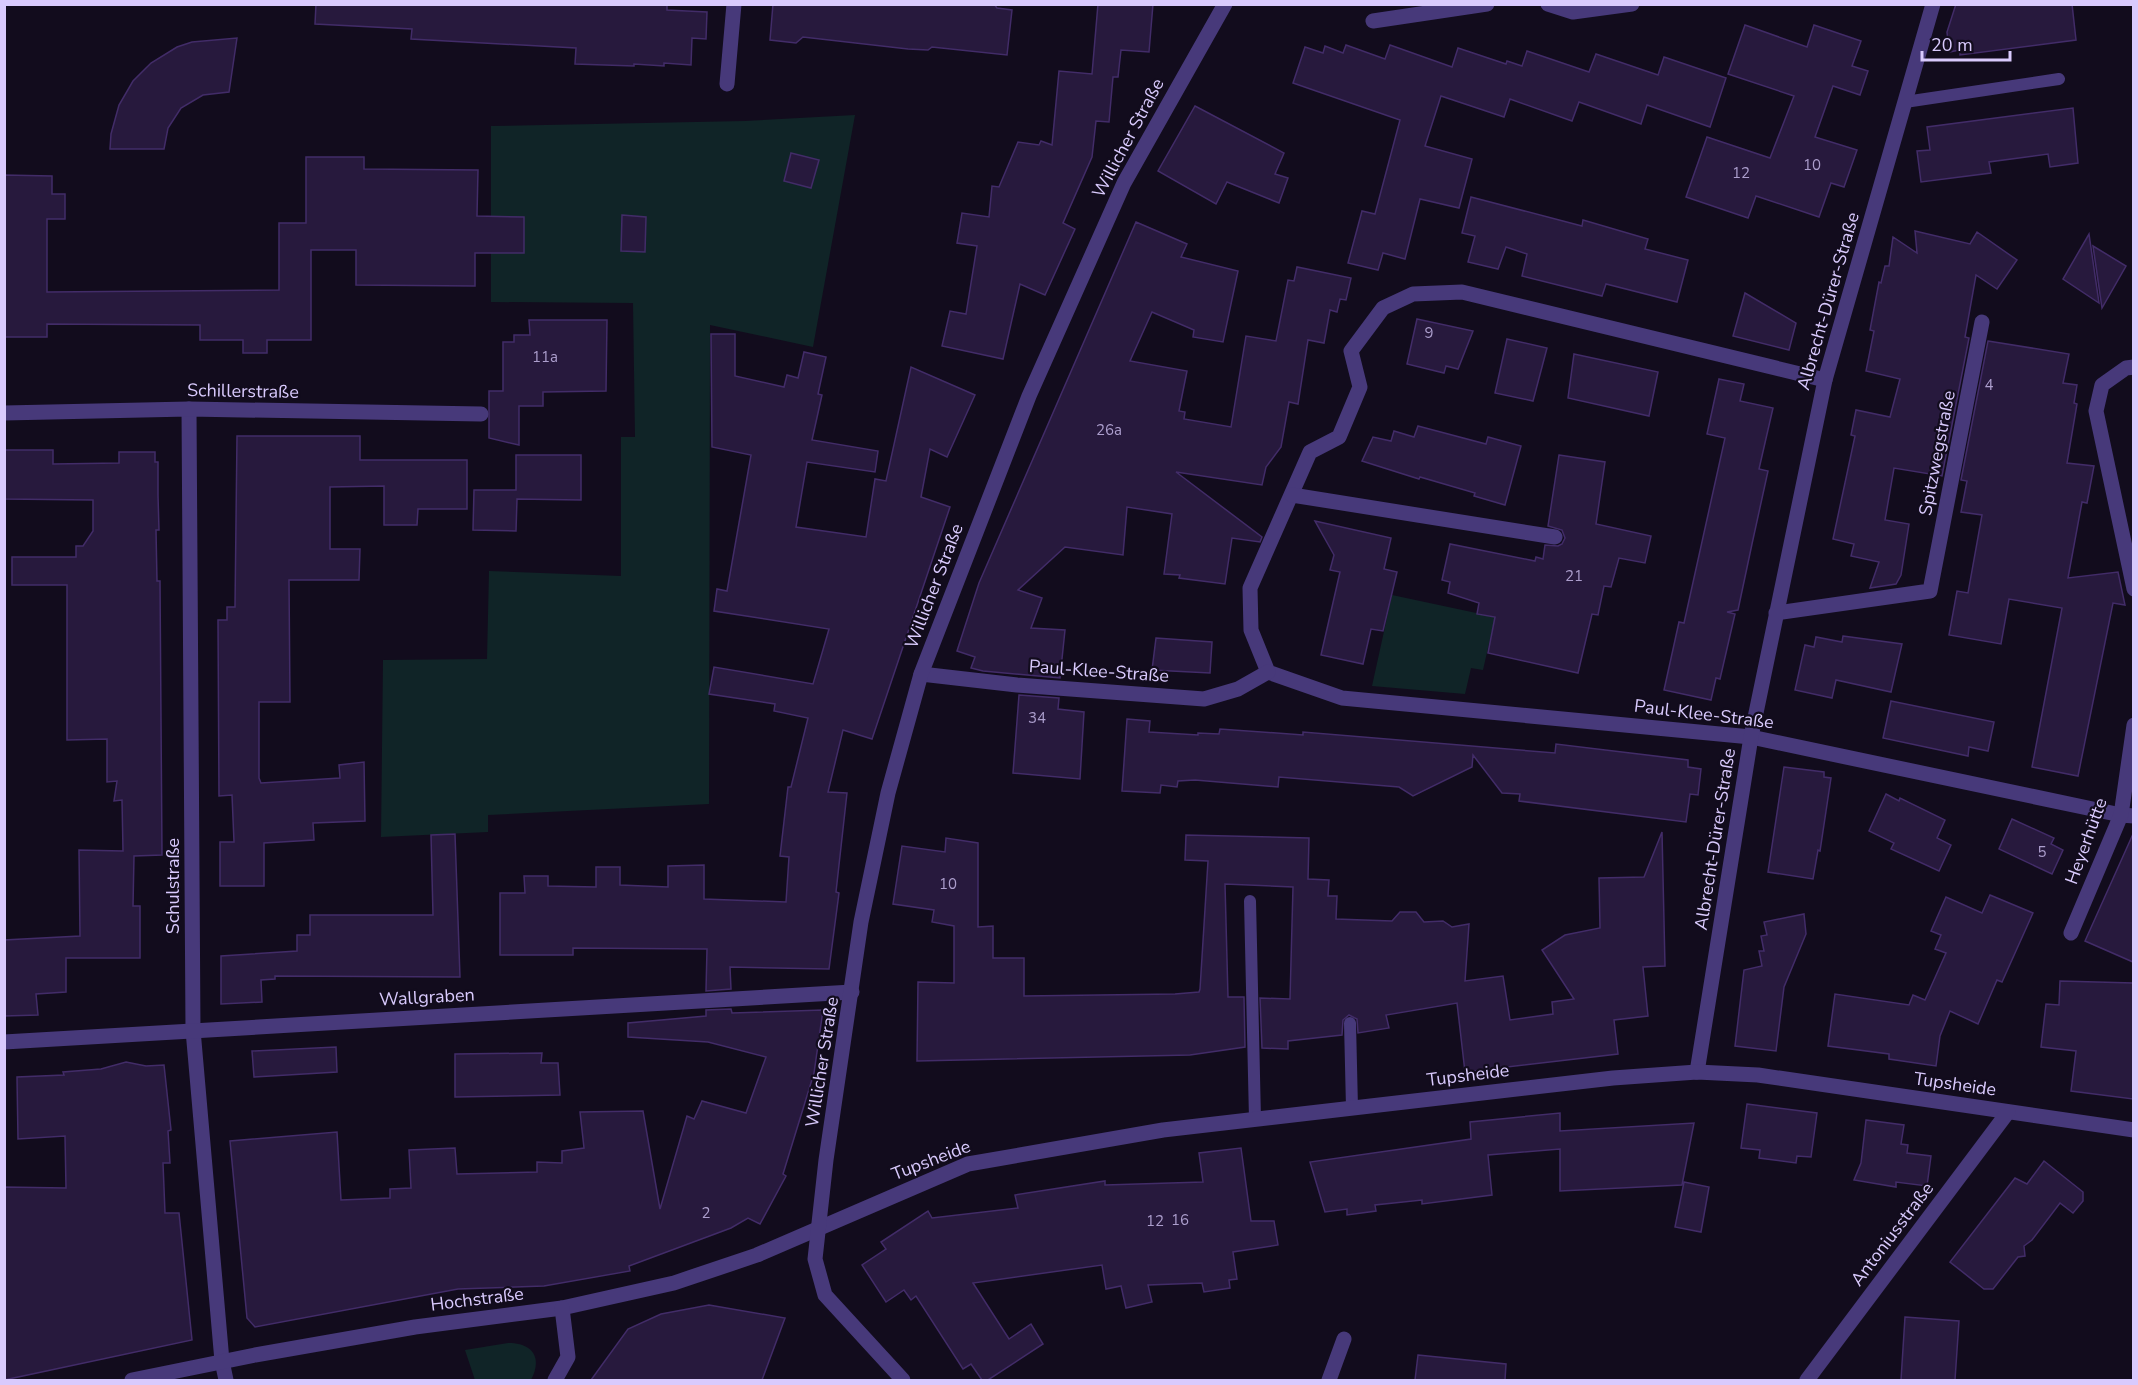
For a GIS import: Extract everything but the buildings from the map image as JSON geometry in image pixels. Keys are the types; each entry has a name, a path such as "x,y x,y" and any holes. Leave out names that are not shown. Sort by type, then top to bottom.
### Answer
{"street":[{"path":"727,84 734,4"},
{"name":"Willicher Straße","path":"903,1380 825,1294 815,1259 861,922 879,829 921,674 1029,396 1095,246 1144,146 1225,4"},
{"path":"1373,21 1487,4"},
{"path":"1548,4 1573,12 1632,4"},
{"name":"Albrecht-Dürer-Straße","path":"1697,1072 1751,737 1824,380 1933,4"},
{"path":"1268,672 1251,630 1250,588 1310,452 1339,437 1360,387 1351,351 1383,308 1413,294 1462,292 1824,380"},
{"name":"Spitzwegstraße","path":"1776,613 1930,591 1982,322"},
{"path":"2133,367 2127,368 2102,385 2096,411 2133,589"},
{"name":"Schillerstraße","path":"4,413 189,409 481,414"},
{"name":"Schulstraße","path":"189,409 193,1030 222,1361 226,1380"},
{"path":"1292,495 1555,537"},
{"name":"Paul-Klee-Straße","path":"921,674 1204,699 1238,689 1268,672 1342,698 1702,730 1751,737 2127,816"},
{"name":"Heyerhütte","path":"2072,933 2127,816 2133,725"},
{"name":"Wallgraben","path":"4,1042 852,992"},
{"name":"Tupsheide","path":"819,1227 968,1164 1163,1130 1613,1078 1697,1072 1758,1075 2133,1130"},
{"name":"Antoniusstraße","path":"1806,1380 2008,1112"},
{"name":"Hochstraße","path":"132,1380 222,1361 415,1327 562,1308 674,1283 757,1255 819,1227"},
{"path":"555,1380 568,1357 562,1308"},
{"path":"1329,1380 1344,1339"}],"lane":[{"path":"1905,102 2060,80"},
{"path":"1250,901 1255,1119"},
{"path":"1350,1023 1352,1108"}],"green space":[{"path":"855,115 813,347 710,325 709,804 488,815 488,832 381,837 383,660 487,659 489,571 621,576 621,437 635,437 633,303 491,302 491,126 745,121"},
{"path":"1392,595 1495,617 1483,670 1471,668 1465,694 1372,686"},
{"path":"508,1343 523,1346 533,1353 536,1365 531,1380 475,1380 465,1350"}]}
